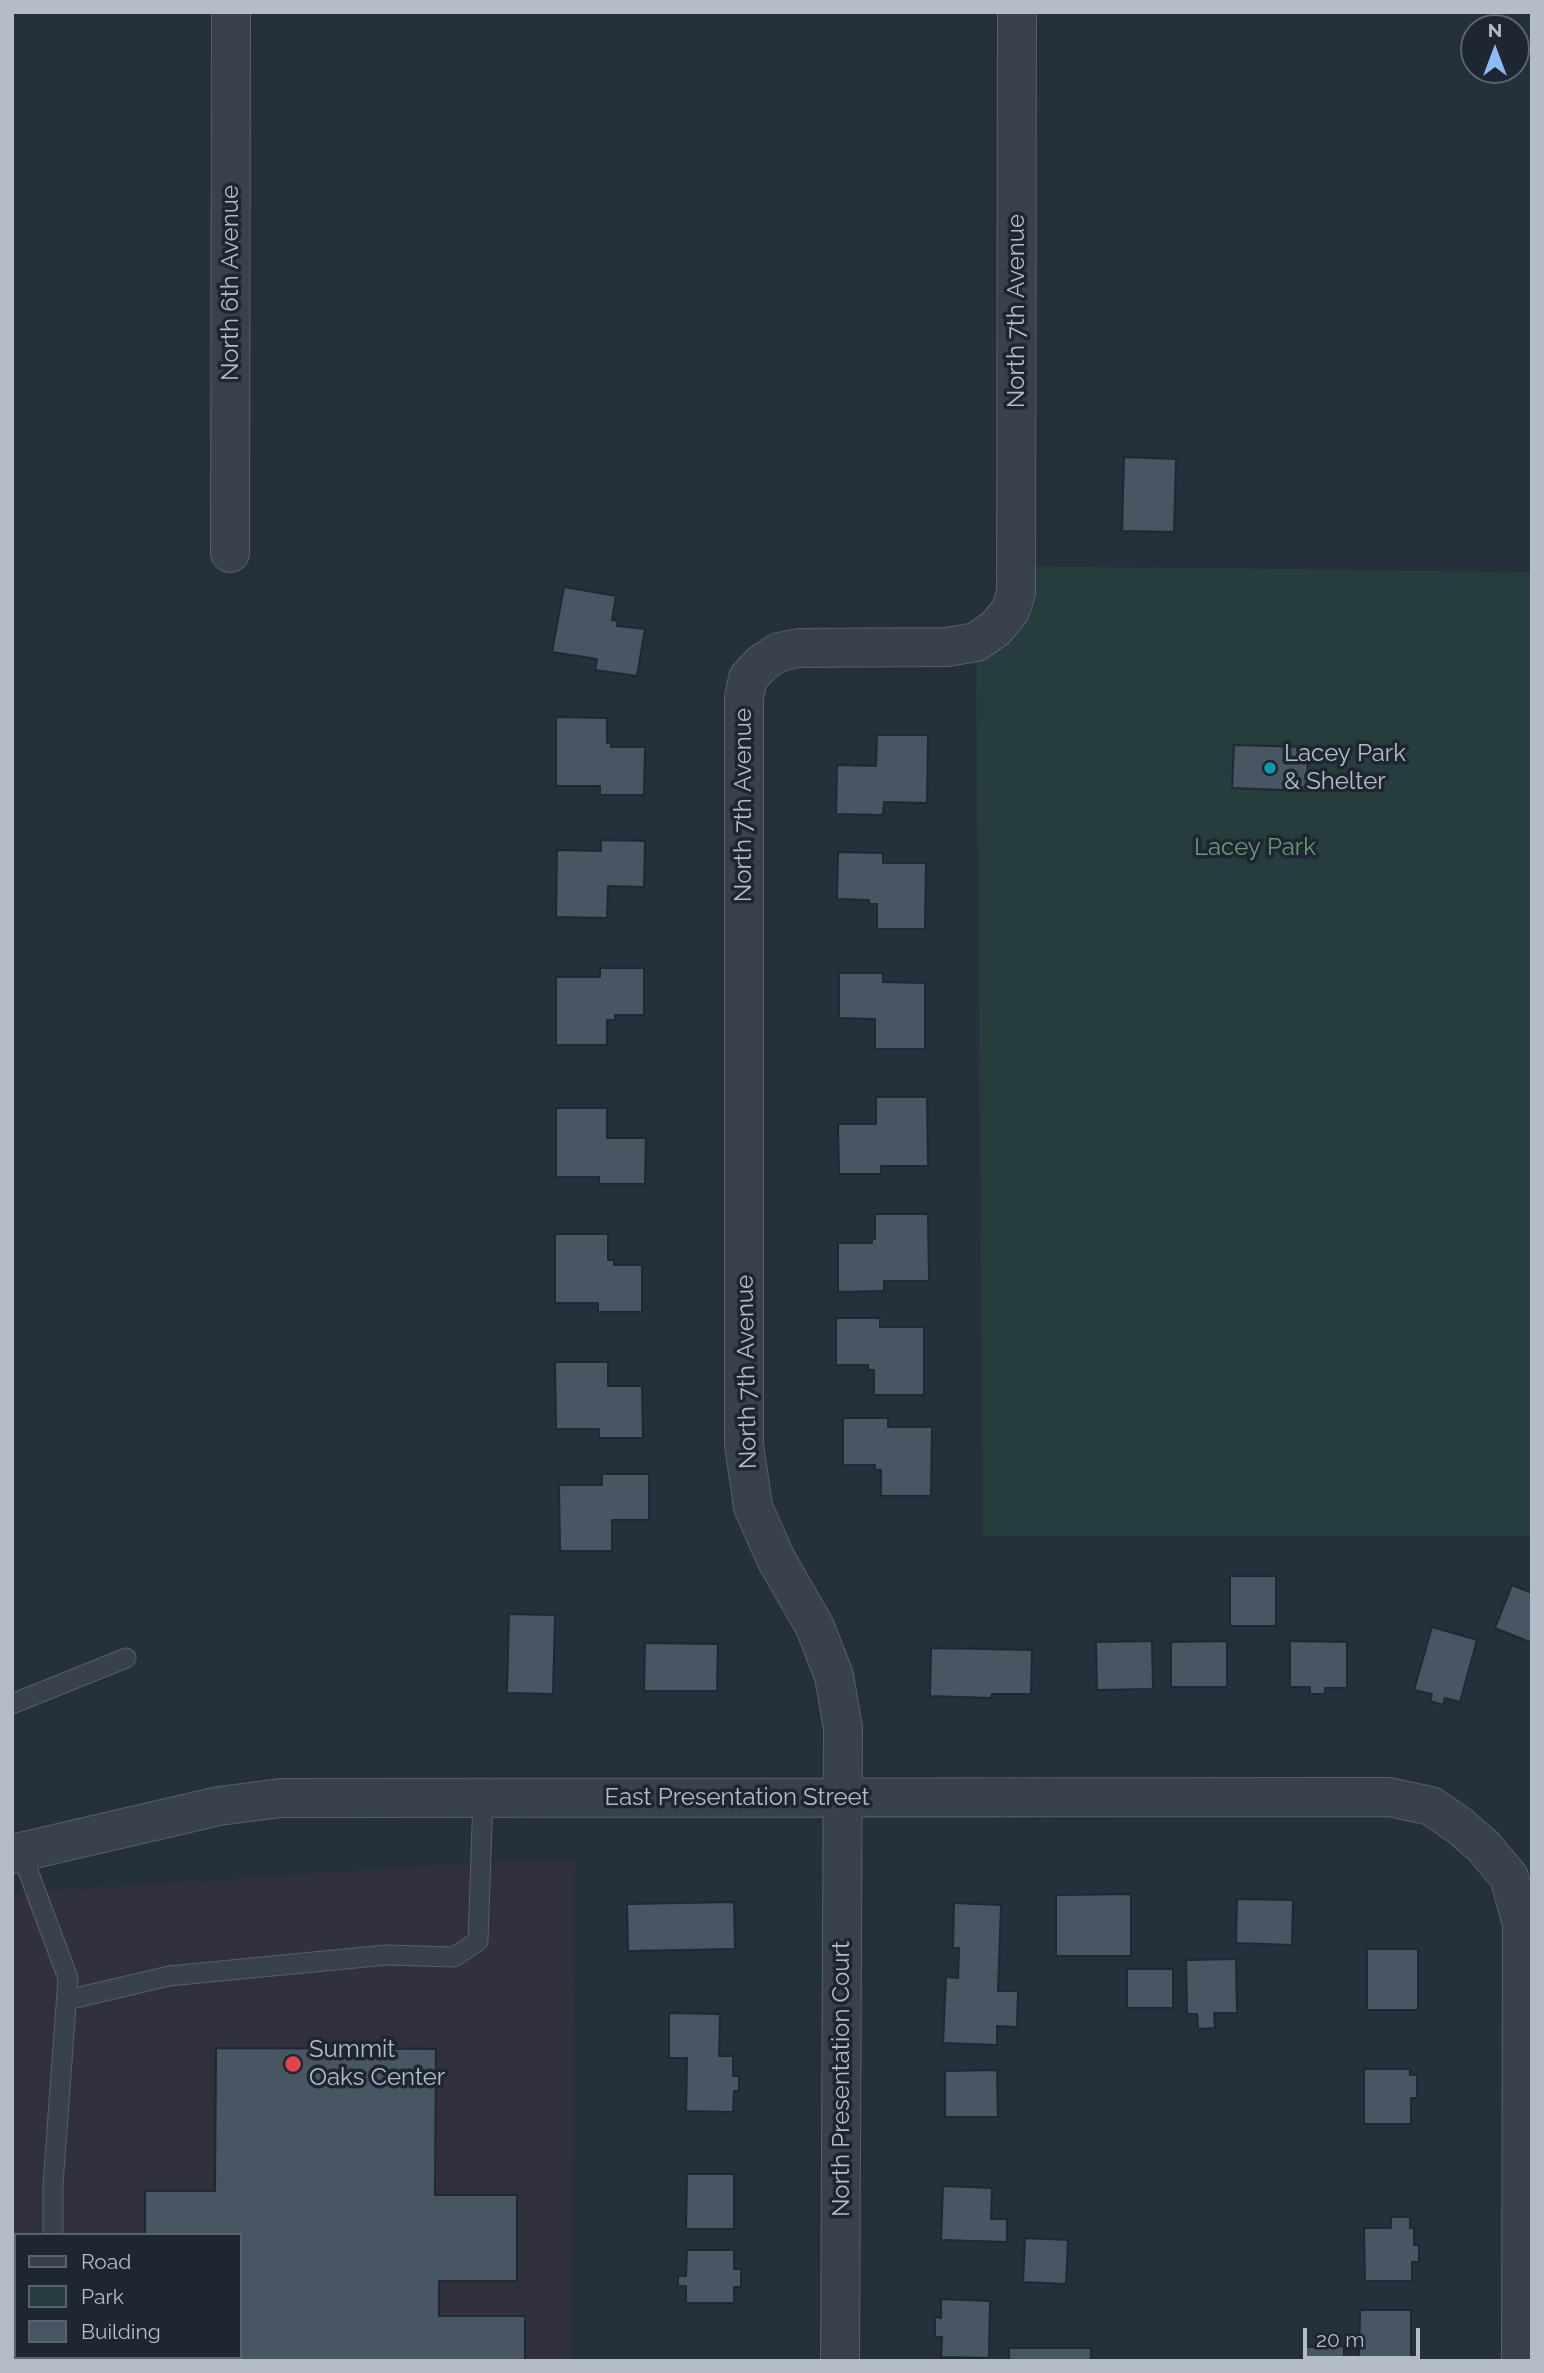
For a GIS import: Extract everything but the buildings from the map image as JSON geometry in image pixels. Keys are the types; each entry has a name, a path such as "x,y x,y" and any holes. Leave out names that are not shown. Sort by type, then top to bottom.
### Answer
{"street":[{"name":"North 6th Avenue","path":"230,553 231,12"},
{"name":"North 7th Avenue","path":"843,1798 843,1728 834,1676 815,1627 776,1559 753,1507 744,1444 744,697 748,678 762,663 779,652 799,648 947,647 976,642 996,628 1010,611 1016,593 1017,12"},
{"name":"East Presentation Street","path":"17,1853 219,1805 281,1798 1389,1797 1431,1805 1484,1847 1509,1877 1521,1924 1521,2361"},
{"name":"North Presentation Court","path":"840,2361 843,1798"}],"lane":[{"path":"12,1704 126,1658"},
{"path":"67,2000 169,1976 386,1955 454,1957 478,1941 483,1798"},
{"path":"17,1853 68,1978 53,2185 53,2233"}],"shaded area":[{"name":"Summit Oaks Center","path":"575,1859 572,2361 12,2361 12,1893 469,1863"}],"green space":[{"name":"Lacey Park","path":"1016,566 1532,572 1532,1536 983,1536 976,642"}],"place":[{"name":"Lacey Park & Shelter","path":"1270,768"},
{"name":"Summit Oaks Center","path":"293,2064"}]}
